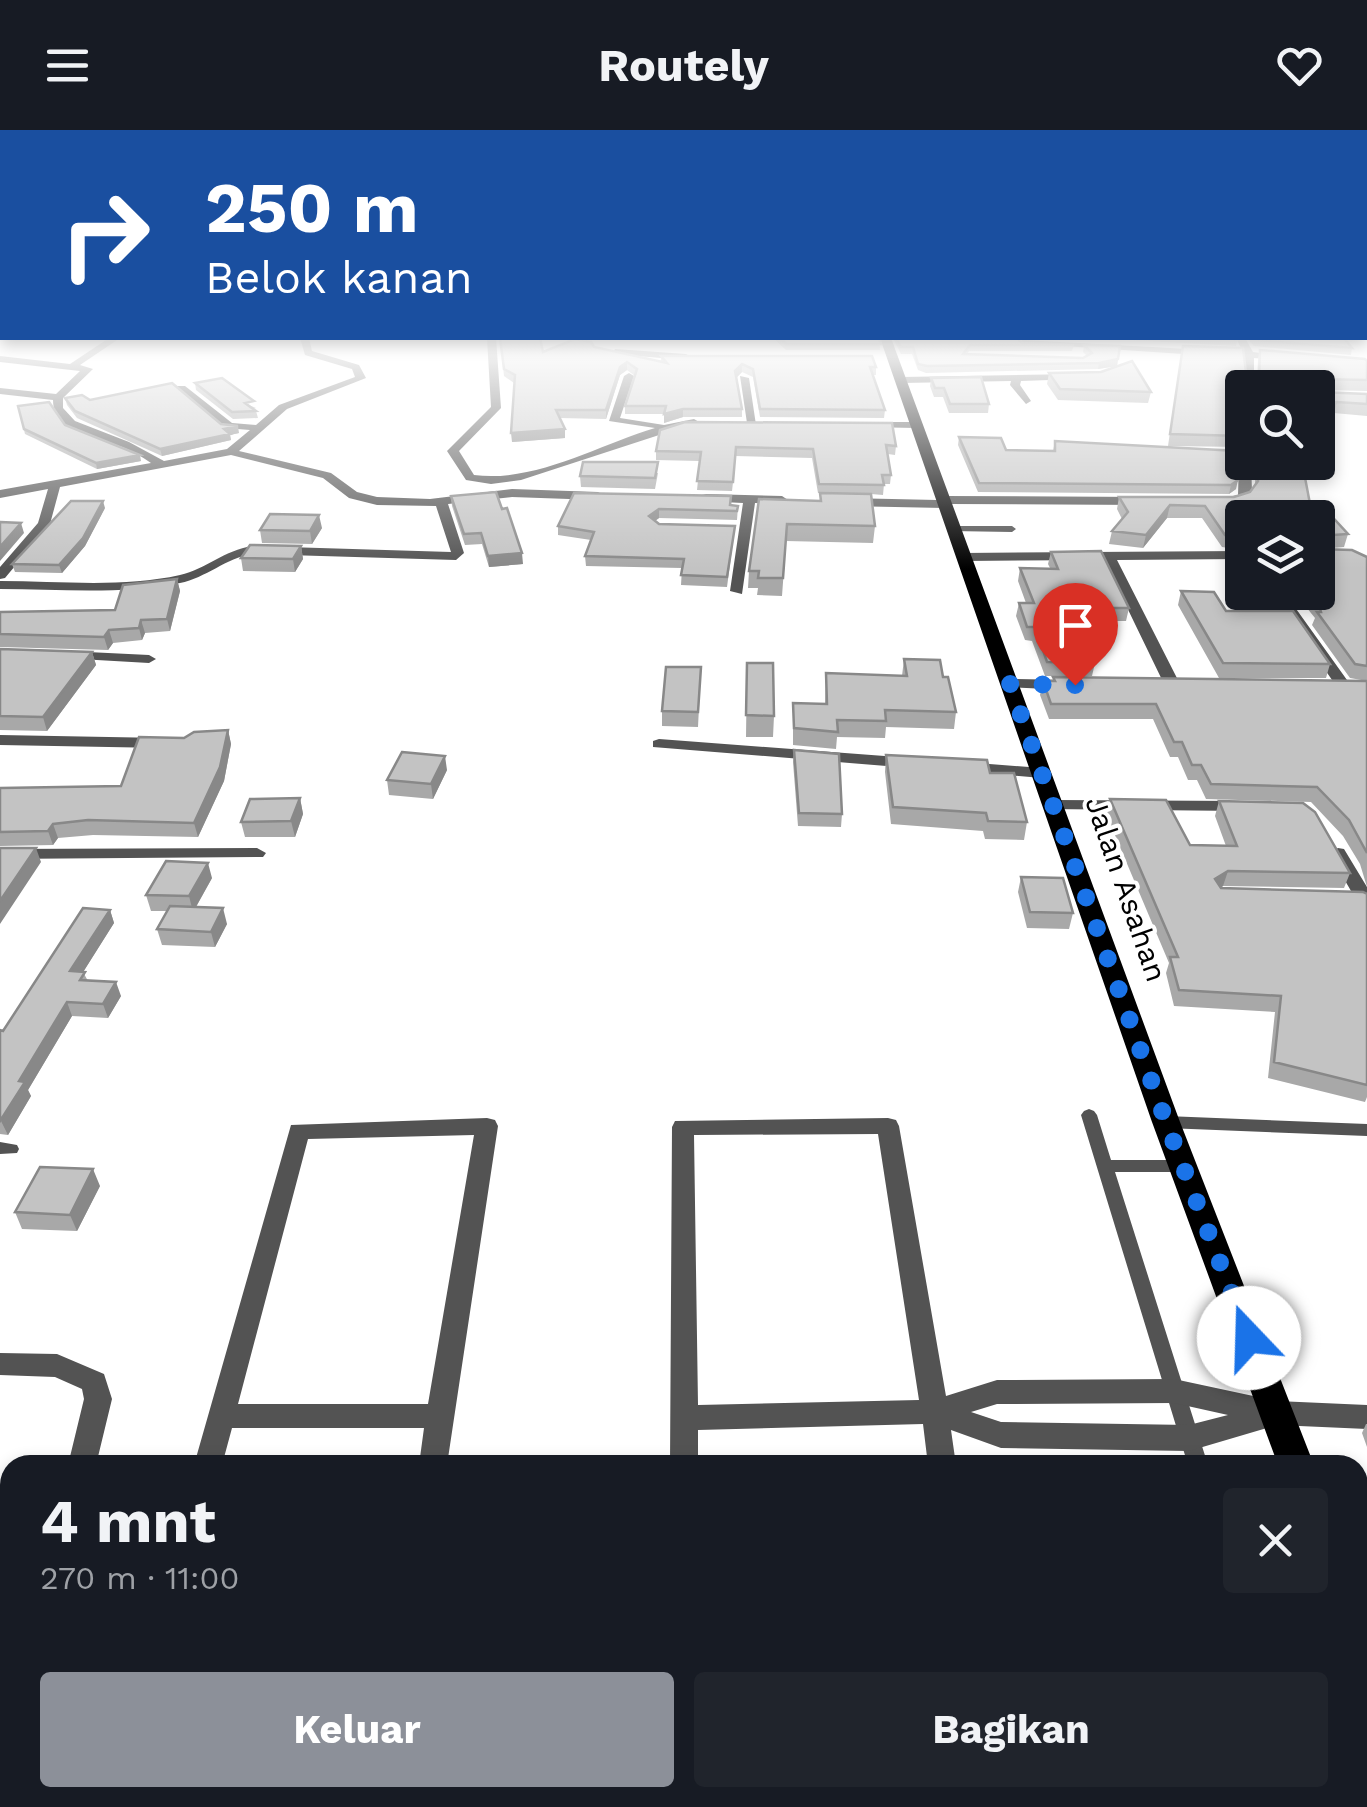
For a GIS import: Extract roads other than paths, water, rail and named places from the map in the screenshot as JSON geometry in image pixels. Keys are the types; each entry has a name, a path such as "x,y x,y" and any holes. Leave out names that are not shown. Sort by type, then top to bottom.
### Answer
{"main road":[{"name":"Jalan Asahan","path":"911,413 1166,1122 1292,1455"}],"street":[{"path":"61,413 72,425 129,445 160,464"},
{"path":"212,413 228,426 260,427"},
{"path":"230,452 276,413"},
{"path":"491,413 453,451 470,478 508,481 671,426"},
{"path":"616,413 614,420 671,426 713,423"},
{"path":"750,413 752,423"},
{"path":"732,423 770,423"},
{"path":"862,424 916,425"},
{"path":"0,494 230,452 311,470 353,494 377,500 441,502 512,494 611,496"},
{"path":"1205,502 1242,498 1245,480"},
{"path":"0,575 44,524 54,484"},
{"path":"690,498 789,500"},
{"path":"737,591 750,499"},
{"path":"828,501 1168,502"},
{"path":"0,585 159,582 204,572 242,550 456,556 441,502"},
{"path":"728,528 746,528"},
{"path":"964,557 1225,555"},
{"path":"1109,557 1172,686"},
{"path":"1291,610 1344,687"},
{"path":"50,654 149,658"},
{"path":"1010,684 1082,685"},
{"path":"1154,686 1192,686"},
{"path":"1325,687 1366,688"},
{"path":"0,740 188,744"},
{"path":"659,744 927,764"},
{"path":"946,766 1042,773"},
{"path":"1054,805 1252,806"},
{"path":"1329,838 1359,900"},
{"path":"0,854 256,853"},
{"path":"211,1455 299,1131 487,1126 435,1455"},
{"path":"684,1455 683,1127 888,1126 941,1455"},
{"path":"0,1364 57,1366 94,1382 98,1399 85,1455"},
{"path":"686,1418 936,1412 996,1392 1174,1391 1277,1413 1367,1417"},
{"path":"936,1412 1001,1435 1193,1452 1277,1413"},
{"path":"222,1416 440,1416"}],"lane":[{"path":"954,530 1012,529"},
{"path":"1089,1115 1193,1452"},
{"path":"1166,1122 1367,1130"},
{"path":"1107,1166 1183,1166"}]}
